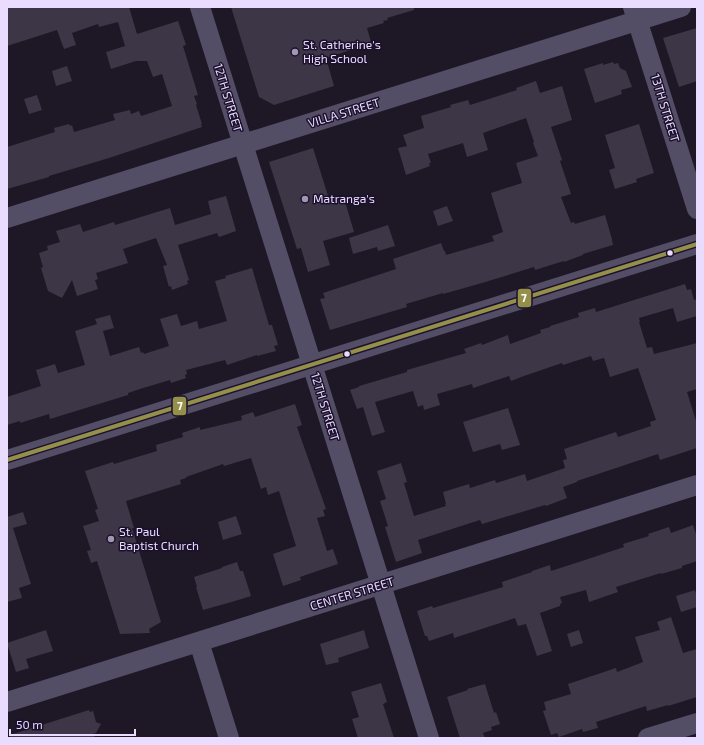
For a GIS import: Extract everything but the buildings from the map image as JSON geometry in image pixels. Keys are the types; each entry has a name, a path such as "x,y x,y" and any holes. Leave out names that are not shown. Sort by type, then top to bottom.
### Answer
{"street":[{"name":"12TH STREET","path":"200,7 429,738"},
{"name":"VILLA STREET","path":"7,218 243,144 636,14 681,7"},
{"name":"13TH STREET","path":"636,14 697,209"},
{"path":"7,460 697,244"},
{"name":"CENTER STREET","path":"7,702 697,485"},
{"path":"199,642 229,738"},
{"path":"648,738 697,723"}],"transit line":[{"name":"7","path":"7,460 697,244"}],"place":[{"name":"St. Catherine's High School","path":"295,52"},
{"name":"Matranga's","path":"305,199"},
{"name":"St. Paul Baptist Church","path":"111,539"}]}
